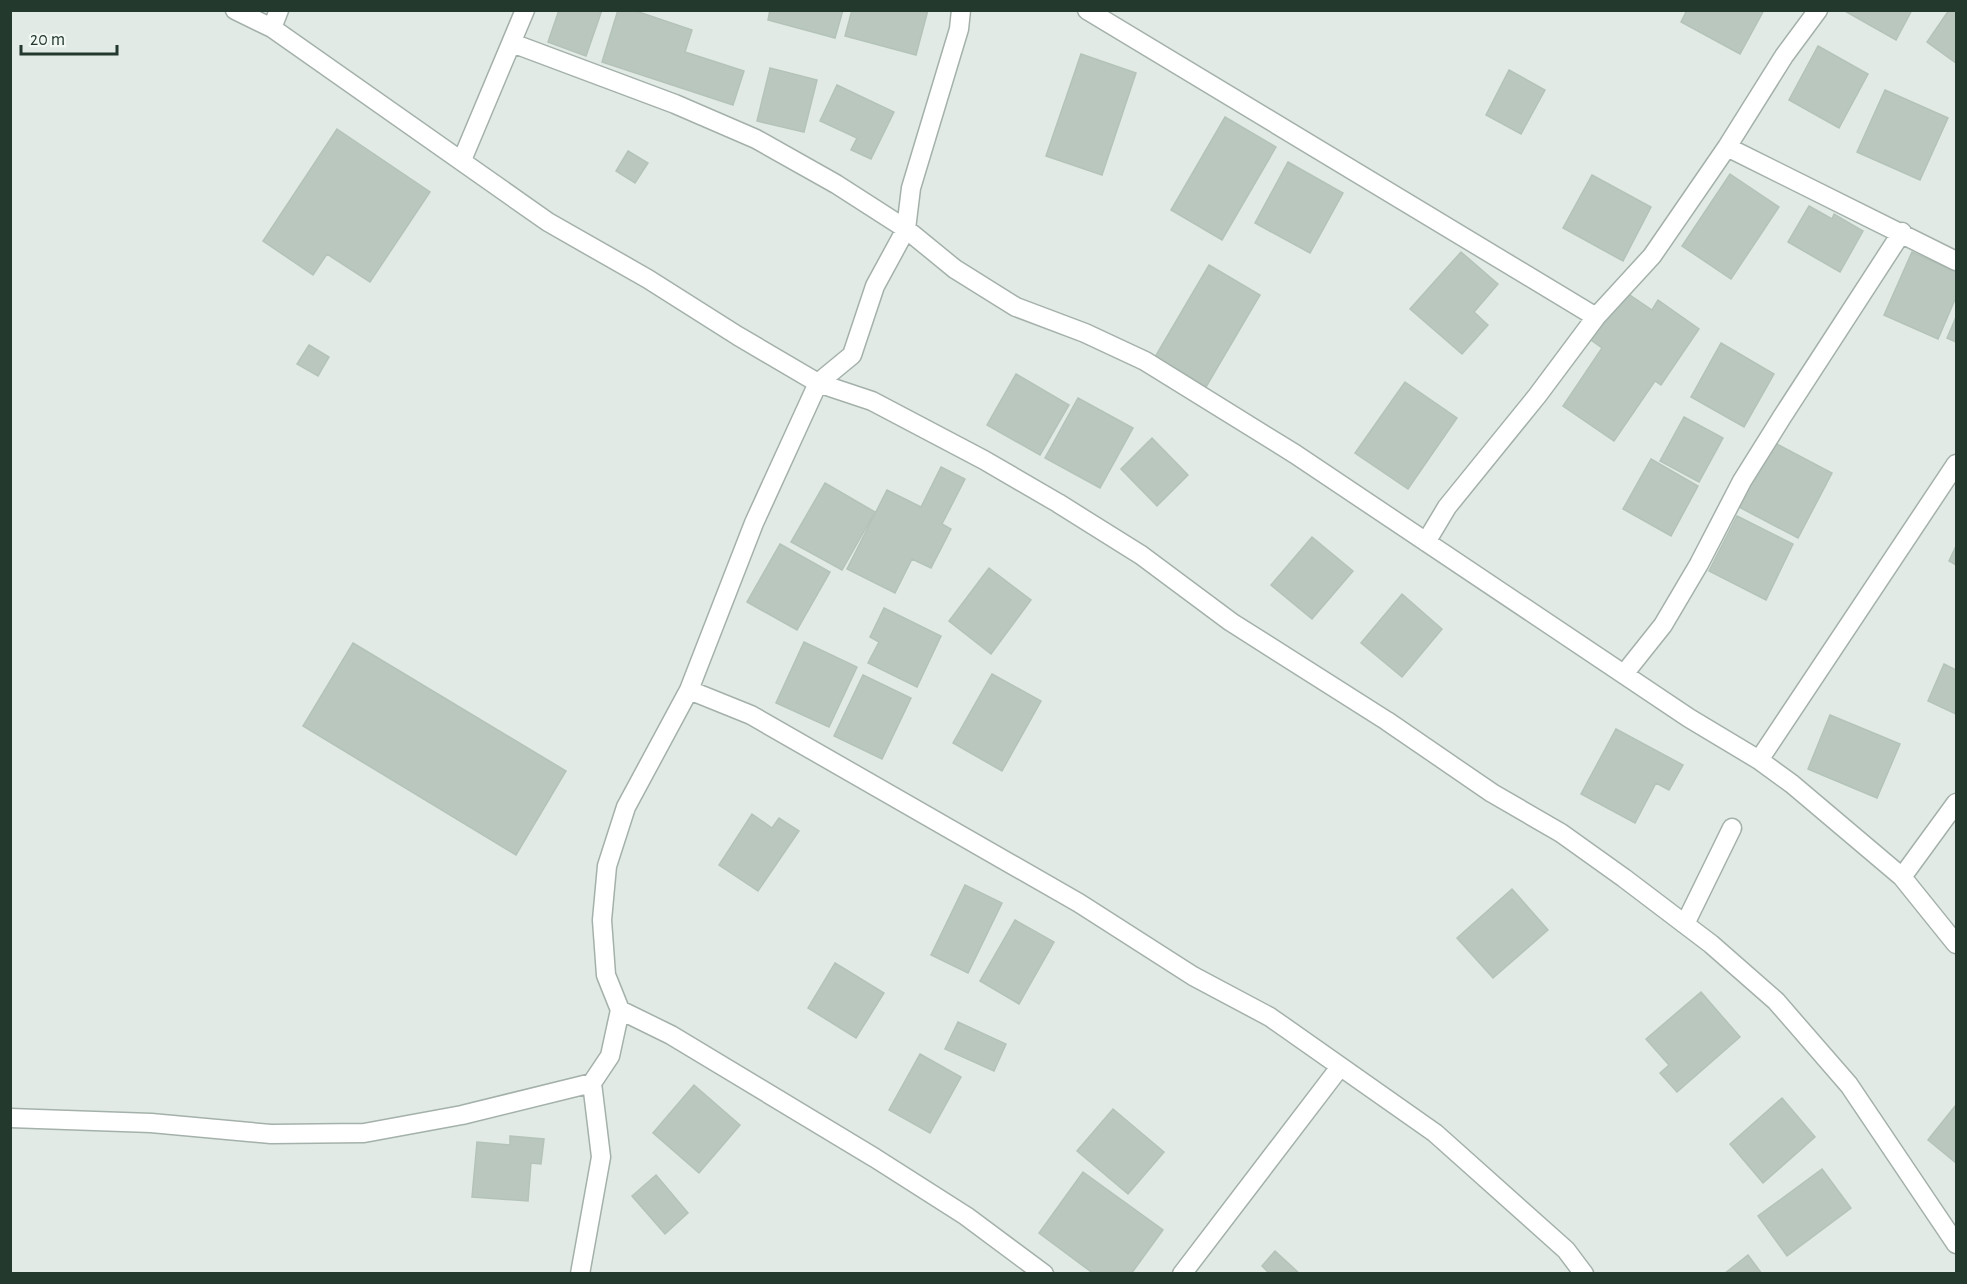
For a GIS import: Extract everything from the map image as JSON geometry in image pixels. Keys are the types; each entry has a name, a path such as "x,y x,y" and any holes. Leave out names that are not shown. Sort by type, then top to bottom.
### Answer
{"street":[{"path":"235,10 272,28 548,222 648,279 738,336 818,383 872,401 984,460 1058,503 1141,555 1231,622 1387,721 1492,794 1561,833 1711,944 1776,1001 1849,1085 1956,1244"},
{"path":"272,28 279,10"},
{"path":"462,160 525,10"},
{"path":"580,1274 601,1157 592,1083 610,1056 620,1010 606,975 602,920 607,866 626,807 688,690 754,523 818,383 852,355 875,286 906,229 911,188 959,29 961,10"},
{"path":"1087,10 1596,317"},
{"path":"1426,542 1447,507 1537,396 1596,317 1652,256 1727,147 1784,56 1818,10"},
{"path":"512,43 675,104 756,140 836,184 906,229 955,270 1016,307 1084,333 1144,361 1295,454 1689,718 1759,760 1819,806 1902,878 1956,944"},
{"path":"1727,147 1902,232 1956,261"},
{"path":"1624,674 1663,625 1699,564 1742,481 1902,232"},
{"path":"1759,760 1956,464"},
{"path":"688,690 751,715 1079,903 1192,976 1270,1017 1435,1133 1566,1250 1584,1274"},
{"path":"1902,878 1956,803"},
{"path":"1685,924 1732,828"},
{"path":"620,1010 671,1035 875,1158 966,1216 1044,1274"},
{"path":"1182,1274 1340,1067"},
{"path":"10,1118 151,1122 271,1134 364,1133 462,1115 592,1083"}],"building":[{"path":"559,10 602,10 586,56 548,42"},
{"path":"618,10 633,10 692,30 685,52 744,71 733,105 602,62"},
{"path":"770,10 843,10 835,38 768,20"},
{"path":"852,10 928,10 916,55 845,36"},
{"path":"1687,10 1764,10 1740,54 1681,22"},
{"path":"1843,10 1912,10 1896,40"},
{"path":"1949,10 1956,10 1956,63 1927,42"},
{"path":"1818,46 1868,74 1839,128 1789,100"},
{"path":"1081,54 1136,73 1102,175 1046,156"},
{"path":"770,68 817,80 804,132 757,121"},
{"path":"1509,70 1545,90 1521,134 1486,115"},
{"path":"837,85 894,112 871,159 851,150 857,138 820,121"},
{"path":"1885,90 1948,118 1920,180 1857,152"},
{"path":"1225,117 1276,147 1222,240 1171,210"},
{"path":"337,129 430,192 370,282 327,254 313,275 263,241"},
{"path":"628,151 648,163 635,183 616,171"},
{"path":"1288,162 1343,193 1310,253 1255,223"},
{"path":"1730,174 1779,207 1731,279 1682,246"},
{"path":"1592,175 1651,207 1623,261 1563,228"},
{"path":"1809,206 1832,219 1834,214 1863,231 1840,272 1788,242"},
{"path":"1461,252 1498,284 1474,312 1488,325 1462,354 1410,309"},
{"path":"1912,252 1956,272 1956,297 1938,339 1884,315"},
{"path":"1209,265 1260,295 1206,387 1155,357"},
{"path":"1624,291 1652,310 1658,300 1699,329 1661,385 1655,381 1614,441 1563,406 1602,348 1591,340"},
{"path":"1956,317 1956,342 1947,338"},
{"path":"1721,343 1774,374 1744,427 1691,397"},
{"path":"309,345 329,357 318,376 297,364"},
{"path":"1016,374 1069,405 1040,455 987,425"},
{"path":"1405,382 1457,418 1408,489 1355,453"},
{"path":"1078,398 1133,428 1100,488 1045,458"},
{"path":"1684,417 1723,438 1699,482 1660,461"},
{"path":"1152,438 1188,475 1157,506 1121,469"},
{"path":"1773,442 1832,473 1798,538 1739,507"},
{"path":"1651,459 1698,486 1671,536 1623,509"},
{"path":"941,467 965,479 942,524 951,529 931,568 912,559 895,593 847,569 887,490 921,507"},
{"path":"825,483 875,512 842,570 791,542"},
{"path":"1737,516 1793,544 1766,600 1709,571"},
{"path":"1312,537 1353,571 1312,619 1271,585"},
{"path":"780,544 830,572 797,630 747,602"},
{"path":"1956,546 1956,565 1949,561"},
{"path":"989,568 1031,600 991,654 949,621"},
{"path":"1402,594 1442,629 1402,677 1361,643"},
{"path":"884,608 941,636 917,687 868,663 879,642 870,637"},
{"path":"804,642 857,667 829,727 776,703"},
{"path":"353,643 566,771 516,855 303,726"},
{"path":"1944,664 1956,670 1956,714 1928,701"},
{"path":"992,674 1041,701 1002,771 953,743"},
{"path":"863,675 911,698 882,759 834,736"},
{"path":"1830,715 1900,744 1877,798 1808,769"},
{"path":"1616,729 1683,765 1669,790 1656,783 1635,823 1581,794"},
{"path":"752,814 772,828 779,818 799,831 758,891 719,865"},
{"path":"965,885 1002,903 968,973 931,955"},
{"path":"1512,889 1548,930 1493,978 1457,938"},
{"path":"1015,920 1054,942 1019,1004 980,981"},
{"path":"835,963 884,993 856,1038 808,1008"},
{"path":"1701,992 1740,1037 1677,1092 1660,1073 1669,1065 1646,1039"},
{"path":"958,1022 1006,1044 994,1071 945,1049"},
{"path":"920,1054 961,1077 930,1133 889,1110"},
{"path":"694,1085 740,1125 699,1173 653,1133"},
{"path":"1782,1098 1815,1137 1763,1183 1730,1144"},
{"path":"1956,1105 1956,1163 1928,1140"},
{"path":"1113,1109 1164,1152 1128,1194 1077,1151"},
{"path":"510,1136 544,1139 541,1164 531,1163 528,1201 472,1197 477,1142 510,1145"},
{"path":"1822,1169 1851,1208 1787,1256 1758,1216"},
{"path":"1083,1172 1163,1230 1131,1274 1094,1274 1039,1233"},
{"path":"656,1175 688,1213 665,1234 632,1196"},
{"path":"1275,1251 1300,1274 1270,1274 1262,1266"},
{"path":"1748,1255 1762,1274 1724,1274"}]}
